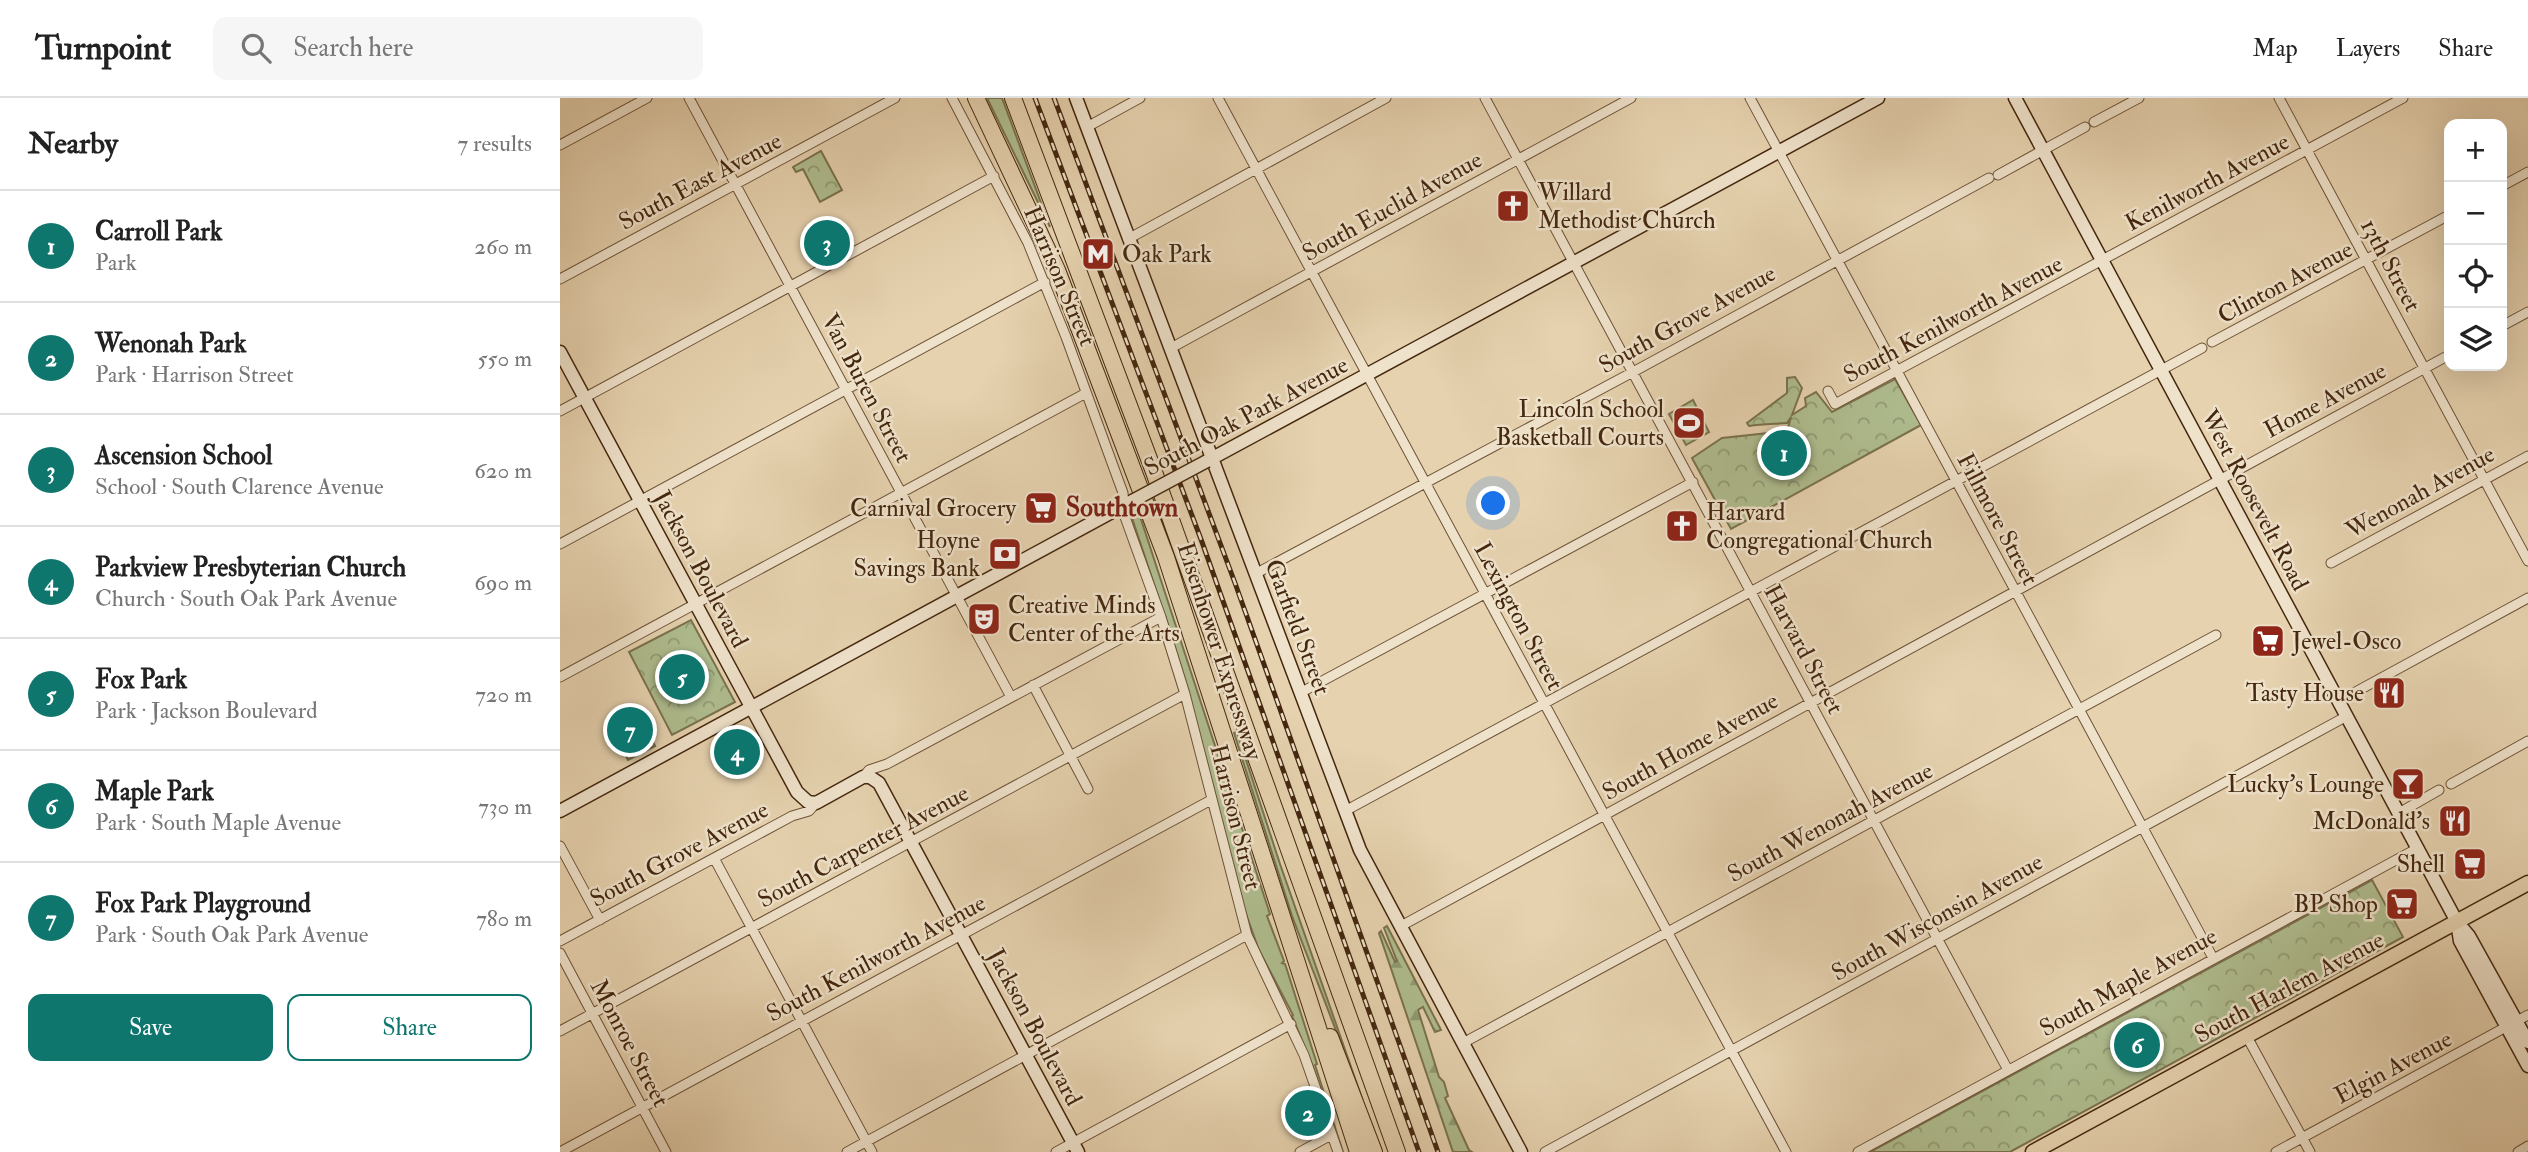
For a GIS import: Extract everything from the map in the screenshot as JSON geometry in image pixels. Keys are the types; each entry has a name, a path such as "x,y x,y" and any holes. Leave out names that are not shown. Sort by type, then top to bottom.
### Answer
{"highway":[{"name":"Eisenhower Expressway","path":"976,98 1057,270 1166,557 1358,1152"},
{"name":"Eisenhower Expressway","path":"1013,98 1154,472 1397,1152"},
{"path":"1302,982 1327,1027 1374,1152"},
{"path":"1369,1073 1372,1110 1384,1152"}],"main road":[{"name":"South Harlem Avenue","path":"2040,1150 2528,883"}],"street":[{"path":"560,145 647,98"},
{"name":"Van Buren Street","path":"690,98 1011,697"},
{"name":"South East Avenue","path":"560,279 895,98"},
{"name":"Harrison Street","path":"952,98 1019,223 1045,282 1129,502 1125,517 1185,694 1247,934 1310,1069 1338,1152"},
{"name":"Garfield Street","path":"1076,98 1210,459 1360,850 1521,1152"},
{"path":"1087,127 1140,98"},
{"name":"Lexington Street","path":"1218,98 1786,1152"},
{"path":"1128,239 1386,98"},
{"name":"Harvard Street","path":"1485,98 2008,1070"},
{"name":"South Euclid Avenue","path":"1171,348 1631,98"},
{"name":"Fillmore Street","path":"1750,98 2213,958"},
{"name":"South Oak Park Avenue","path":"560,811 1878,98"},
{"name":"West Roosevelt Road","path":"2015,98 2457,922 2469,936 2517,1021"},
{"path":"2095,122 2139,98"},
{"name":"13th Street","path":"2279,98 2528,561"},
{"name":"Kenilworth Avenue","path":"2102,261 2403,98"},
{"name":"South Grove Avenue","path":"1255,574 2085,127"},
{"path":"2507,183 2528,172"},
{"path":"560,411 994,176"},
{"name":"Clinton Avenue","path":"2212,342 2444,218"},
{"name":"South Kenilworth Avenue","path":"1828,391 1835,404 2102,261"},
{"path":"560,544 1045,282"},
{"path":"2507,323 2528,312"},
{"name":"Clinton Avenue","path":"1345,811 2202,348"},
{"name":"Jackson Boulevard","path":"560,352 797,792 812,803"},
{"name":"Home Avenue","path":"2220,479 2444,358"},
{"path":"560,677 1086,393"},
{"name":"Wenonah Avenue","path":"2331,563 2528,456"},
{"name":"South Home Avenue","path":"1401,926 2220,479"},
{"path":"1300,693 1693,482"},
{"path":"2339,701 2528,598"},
{"name":"South Grove Avenue","path":"560,941 792,816 809,811 812,803 867,777 869,770 887,764 1161,617"},
{"name":"South Wenonah Avenue","path":"1463,1042 2216,635"},
{"path":"1033,685 1088,789"},
{"name":"South Carpenter Avenue","path":"560,1031 1185,694"},
{"name":"South Wisconsin Avenue","path":"1545,1152 2347,716"},
{"path":"2451,784 2528,741"},
{"name":"Jackson Boulevard","path":"867,777 878,783 1076,1147"},
{"path":"2399,813 2439,790"},
{"name":"South Kenilworth Avenue","path":"560,1152 1211,800"},
{"path":"560,846 600,920"},
{"name":"South Maple Avenue","path":"1858,1152 2418,848"},
{"path":"714,858 872,1152"},
{"path":"847,1152 1247,934"},
{"name":"Monroe Street","path":"560,953 666,1152"},
{"path":"2517,1021 2528,1042"},
{"path":"2517,1021 2528,1066"},
{"name":"Elgin Avenue","path":"2276,1152 2517,1021"},
{"path":"1056,1152 1076,1147 1291,1024"},
{"path":"2246,1035 2311,1152"},
{"path":"1300,1152 1331,1135"},
{"path":"2518,1152 2528,1146"}],"green space":[{"path":"987,98 1002,98 1050,227"},
{"path":"821,151 842,190 820,202 803,169 796,172 793,167"},
{"path":"1795,377 1802,388 1792,415 1806,406 1805,398 1816,392 1832,412 1895,379 1921,425 1731,529 1692,458 1722,438 1787,431 1791,417 1787,423 1749,426 1747,423 1787,393 1787,378"},
{"name":"Lincoln School Basketball Courts","path":"1693,400 1709,432 1686,445 1669,414"},
{"path":"1138,510 1270,914 1267,916 1284,961 1282,963 1288,973 1343,1152 1293,1015 1259,950 1242,903 1171,635 1132,518"},
{"path":"691,620 735,702 672,735 629,652"},
{"path":"636,709 655,746 628,760 609,723"},
{"path":"1237,732 1363,1101 1292,916 1234,733"},
{"path":"2372,880 2403,937 2010,1152 1870,1152"},
{"path":"1387,926 1441,1030 1435,1032 1423,1007 1418,1010 1439,1077 1444,1082 1448,1096 1445,1098 1472,1152 1453,1152 1379,933 1381,931 1395,962 1397,961 1384,928"},
{"path":"1308,1087 1324,1130 1311,1136 1290,1097"}],"railway":[{"path":"1035,98 1202,542 1419,1152"},
{"path":"1054,98 1235,583 1438,1152"}],"place":[{"name":"Willard Methodist Church","path":"1513,206"},
{"name":"Ascension School","path":"827,243"},
{"name":"Oak Park","path":"1098,254"},
{"name":"Lincoln School Basketball Courts","path":"1689,423"},
{"name":"Carroll Park","path":"1784,453"},
{"name":"Carnival Grocery","path":"1041,508"},
{"name":"Harvard Congregational Church","path":"1682,526"},
{"name":"Hoyne Savings Bank","path":"1005,554"},
{"name":"Creative Minds Center of the Arts","path":"984,619"},
{"name":"Jewel-Osco","path":"2268,641"},
{"name":"Fox Park","path":"682,677"},
{"name":"Tasty House","path":"2389,693"},
{"name":"Fox Park Playground","path":"630,730"},
{"name":"Parkview Presbyterian Church","path":"737,752"},
{"name":"Lucky's Lounge","path":"2408,784"},
{"name":"McDonald's","path":"2455,821"},
{"name":"Shell","path":"2470,864"},
{"name":"BP Shop","path":"2402,904"},
{"name":"Maple Park","path":"2137,1045"},
{"name":"Wenonah Park","path":"1308,1113"}],"district":[{"name":"Southtown","path":"1122,507"}]}
